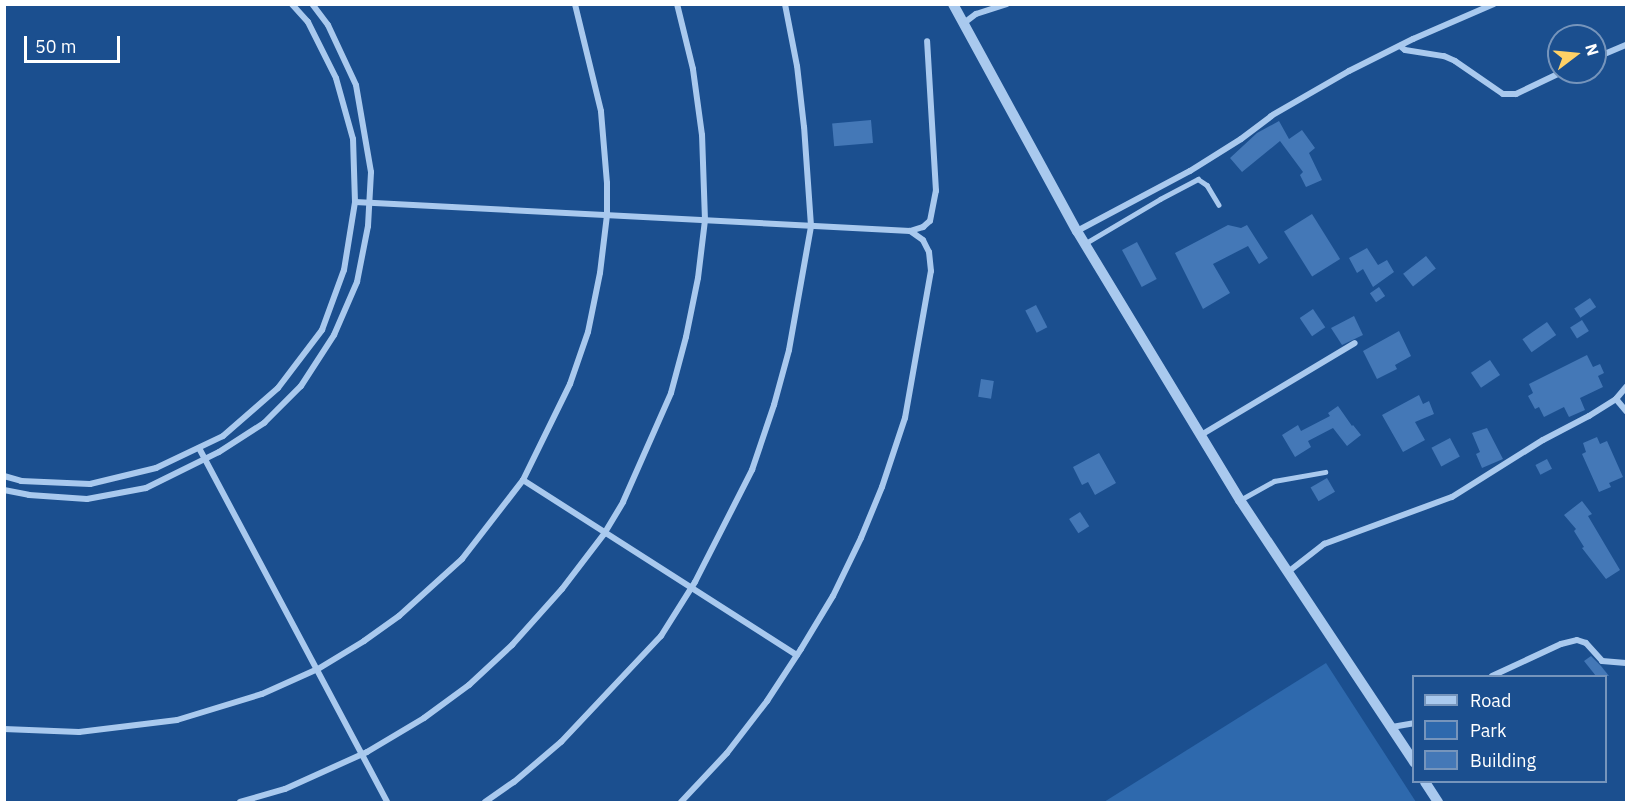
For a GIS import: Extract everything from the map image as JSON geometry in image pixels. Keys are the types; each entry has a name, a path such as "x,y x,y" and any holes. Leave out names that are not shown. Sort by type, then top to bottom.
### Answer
{"street":[{"path":"4,476 21,481 90,484 156,468 223,436 278,388 322,330 344,270 355,202 353,139 336,78 308,22 292,4"},
{"path":"4,490 29,495 87,499 146,488 205,460 264,423 301,386 334,335 357,282 370,204 371,172 356,85 328,25 312,4"},
{"path":"4,729 79,732 177,720 262,694 318,669 399,616 462,559 523,480 570,384 588,333 600,273 607,215 601,111 574,4"},
{"path":"240,802 285,789 367,752 424,718 469,685 512,645 562,589 604,534 623,502 671,393 696,288 705,220 702,135 693,69 677,4"},
{"path":"485,802 514,782 561,742 661,636 695,582 752,470 774,405 789,350 811,226 797,66 785,4"},
{"path":"953,4 1077,231 1240,500 1412,760"},
{"path":"964,23 976,14 1006,4"},
{"path":"1077,231 1190,171 1241,139 1271,116 1349,70 1494,4"},
{"path":"355,202 910,231 923,227 930,220 935,208 927,40"},
{"path":"1400,45 1405,50 1444,56 1455,61 1503,94 1516,94 1547,79"},
{"path":"1607,53 1626,45"},
{"path":"681,802 727,753 798,655 832,596 861,538 905,418 931,271 929,252 923,240 910,231"},
{"path":"1201,435 1355,343"},
{"path":"1288,572 1324,544 1452,497 1508,464 1542,440 1616,399 1626,387"},
{"path":"1616,399 1626,411"},
{"path":"199,448 387,802"},
{"path":"523,480 798,655"},
{"path":"55,483 56,497"},
{"path":"1494,675 1561,644 1577,640 1586,643 1602,661 1626,663"},
{"path":"1392,727 1412,723"},
{"path":"1426,783 1438,802"}],"lane":[{"path":"1085,244 1160,199 1198,180 1207,185 1219,205"},
{"path":"1240,500 1274,481 1325,472"}],"green space":[{"path":"1326,663 1416,802 1104,802"}],"building":[{"path":"871,120 873,143 834,146 832,123"},
{"path":"1279,121 1289,139 1302,130 1315,148 1309,153 1322,180 1306,187 1300,175 1303,172 1280,141 1242,172 1230,158 1257,133"},
{"path":"1312,214 1340,259 1312,276 1284,231"},
{"path":"1228,225 1241,228 1247,225 1268,258 1259,264 1248,246 1213,264 1230,293 1203,309 1175,253"},
{"path":"1137,242 1157,279 1142,287 1122,250"},
{"path":"1367,248 1378,265 1387,260 1394,272 1373,287 1363,269 1357,273 1349,258"},
{"path":"1426,256 1436,269 1413,286 1403,274"},
{"path":"1379,287 1385,296 1376,302 1370,293"},
{"path":"1590,298 1596,307 1580,318 1574,309"},
{"path":"1036,305 1047,327 1037,333 1025,310"},
{"path":"1313,309 1325,327 1312,336 1300,318"},
{"path":"1354,316 1363,335 1342,345 1331,328"},
{"path":"1582,320 1589,331 1577,338 1570,327"},
{"path":"1547,322 1556,335 1532,352 1522,339"},
{"path":"1399,331 1411,356 1395,365 1397,369 1377,379 1363,351"},
{"path":"1587,355 1593,367 1600,364 1604,373 1598,376 1603,387 1580,398 1585,410 1569,417 1564,407 1544,417 1539,407 1535,409 1528,396 1533,393 1529,384"},
{"path":"1490,360 1500,375 1481,388 1471,373"},
{"path":"981,379 994,381 991,399 978,397"},
{"path":"1419,395 1423,404 1429,401 1434,414 1415,422 1425,440 1403,452 1382,415"},
{"path":"1338,406 1361,435 1347,446 1333,428 1308,441 1311,447 1295,457 1282,435 1298,425 1301,431 1330,416 1328,413"},
{"path":"1487,428 1503,459 1482,468 1476,454 1480,452 1472,433"},
{"path":"1597,437 1600,444 1607,441 1623,477 1609,483 1611,487 1599,492 1582,454 1586,452 1583,443"},
{"path":"1450,438 1460,457 1441,466 1431,448"},
{"path":"1099,453 1116,483 1095,495 1088,482 1082,485 1073,467"},
{"path":"1547,459 1552,469 1540,475 1535,465"},
{"path":"1327,478 1335,492 1319,501 1311,488"},
{"path":"1582,501 1592,514 1588,516 1620,570 1606,579 1582,548 1584,547 1574,531 1576,529 1564,515"},
{"path":"1080,512 1089,526 1078,533 1069,519"},
{"path":"1591,656 1609,676 1595,675 1584,661"}]}
